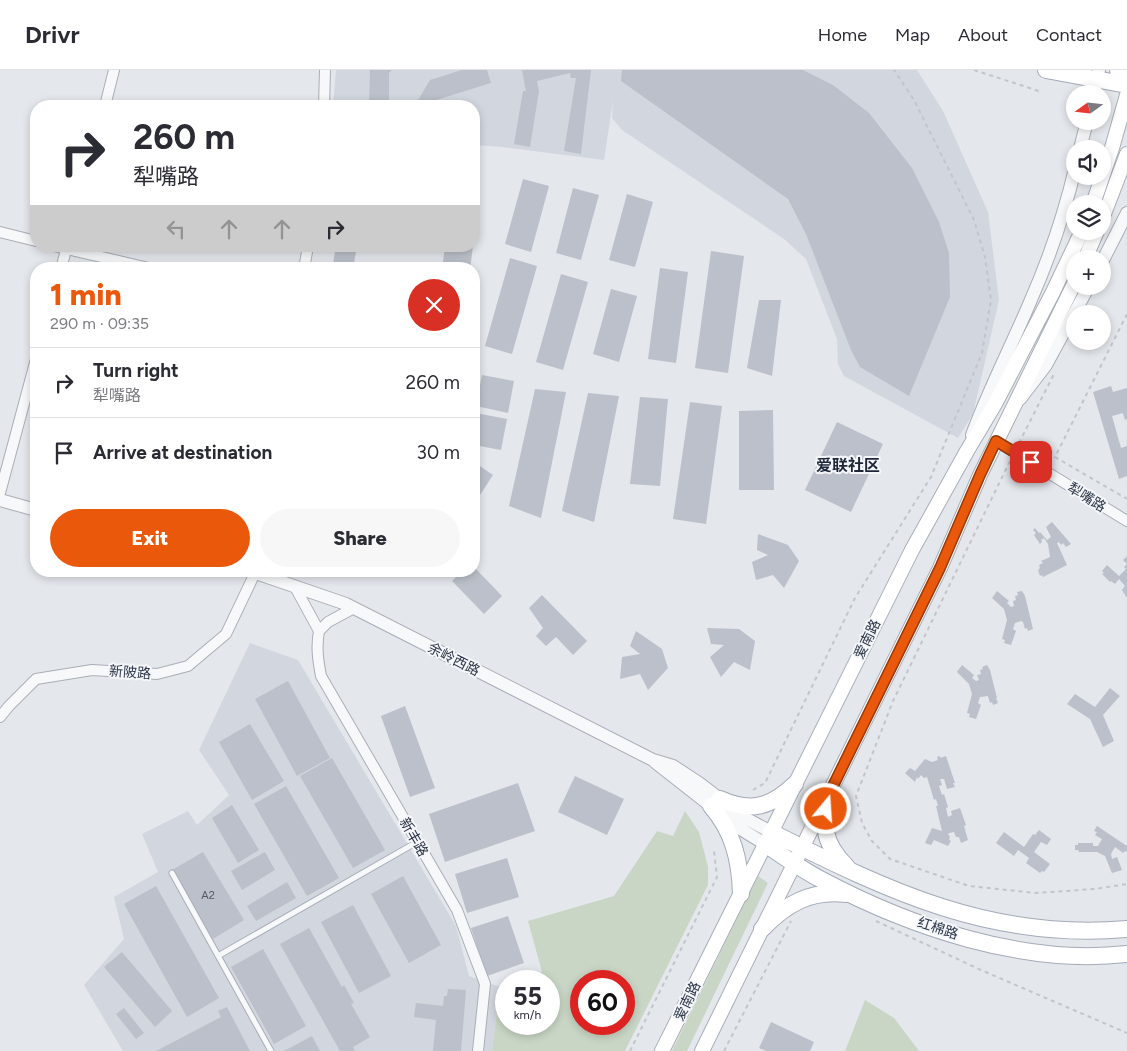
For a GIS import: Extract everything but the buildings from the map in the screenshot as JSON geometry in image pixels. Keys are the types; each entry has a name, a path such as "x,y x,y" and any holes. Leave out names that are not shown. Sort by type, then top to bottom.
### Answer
{"main road":[{"path":"1046,70 1097,82 1127,86"},
{"path":"1118,70 1127,71"},
{"path":"1096,195 1127,95"},
{"path":"1111,196 1127,154"},
{"name":"爱南路","path":"662,1051 912,550 967,450 995,404 1078,240"},
{"path":"702,1051 940,568 996,441 1068,295"},
{"path":"741,894 735,847 715,803 746,807 759,806 783,795 795,784"},
{"path":"831,790 824,822 827,837 840,860 852,872"},
{"name":"红棉路","path":"768,838 803,848 852,872 960,913 1004,924 1071,930 1127,929"},
{"name":"红棉路","path":"768,838 795,863 819,878 914,921 983,942 1053,954 1083,956 1127,954"},
{"path":"762,929 777,914 803,898 835,892 853,894"}],"street":[{"path":"106,100 114,70"},
{"path":"324,100 325,70"},
{"path":"967,450 986,399 1044,268 1058,232 1071,185"},
{"path":"1108,250 1127,213"},
{"path":"0,232 30,240"},
{"path":"83,252 124,262"},
{"path":"1011,410 1034,383 1046,365 1084,295"},
{"path":"0,493 30,381"},
{"name":"犁嘴路","path":"996,441 1127,521"},
{"path":"0,500 30,508"},
{"name":"新陂路","path":"0,718 9,706 36,679 92,670 157,674 188,666 226,634 252,577"},
{"name":"余岭西路","path":"268,577 354,608 653,760 670,776 715,803 738,828 768,838"},
{"path":"296,587 319,631 328,622 354,608"},
{"name":"新丰路","path":"319,631 317,642 321,676 457,910 485,984 478,1051"}],"lane":[{"path":"218,956 417,842"},
{"path":"172,873 271,1051"}],"path":[{"path":"753,790 765,783 855,598 931,477 982,353 992,300 985,257 974,220 914,100 894,70"},
{"path":"974,70 1042,92"},
{"path":"1127,314 1055,457 1127,499"},
{"path":"1058,368 1014,452 892,700 856,796 862,823 872,842 890,859 969,886 1036,893 1095,889 1127,884"},
{"path":"630,1051 717,877 714,851"},
{"path":"724,1051 794,915"},
{"path":"868,918 981,970 1127,1033"}],"shaded area":[{"path":"336,70 917,70 943,111 988,212 999,300 973,414 958,438 844,376 838,364 837,339 806,259 784,239 622,130 612,118 613,100 604,160 480,145 480,100 334,100"},
{"path":"250,643 298,660 456,926 469,976 495,985 495,1027 492,1051 123,1051 84,985 124,939 114,897 158,872 142,834 188,811 197,825 229,795 199,750"}],"green space":[{"path":"685,811 699,832 708,867 708,885 635,1031 635,970 570,970 570,1035 633,1035 625,1051 492,1051 495,1027 495,1035 560,1035 560,970 541,970 528,921 614,896 657,831 673,836"},
{"path":"758,876 768,883 687,1051 672,1051"},
{"path":"865,1000 894,1018 919,1051 845,1051"}],"district":[{"name":"爱联社区","path":"848,465"}],"route":[{"path":"826,809 831,790 940,568 996,441 1031,462"}]}
